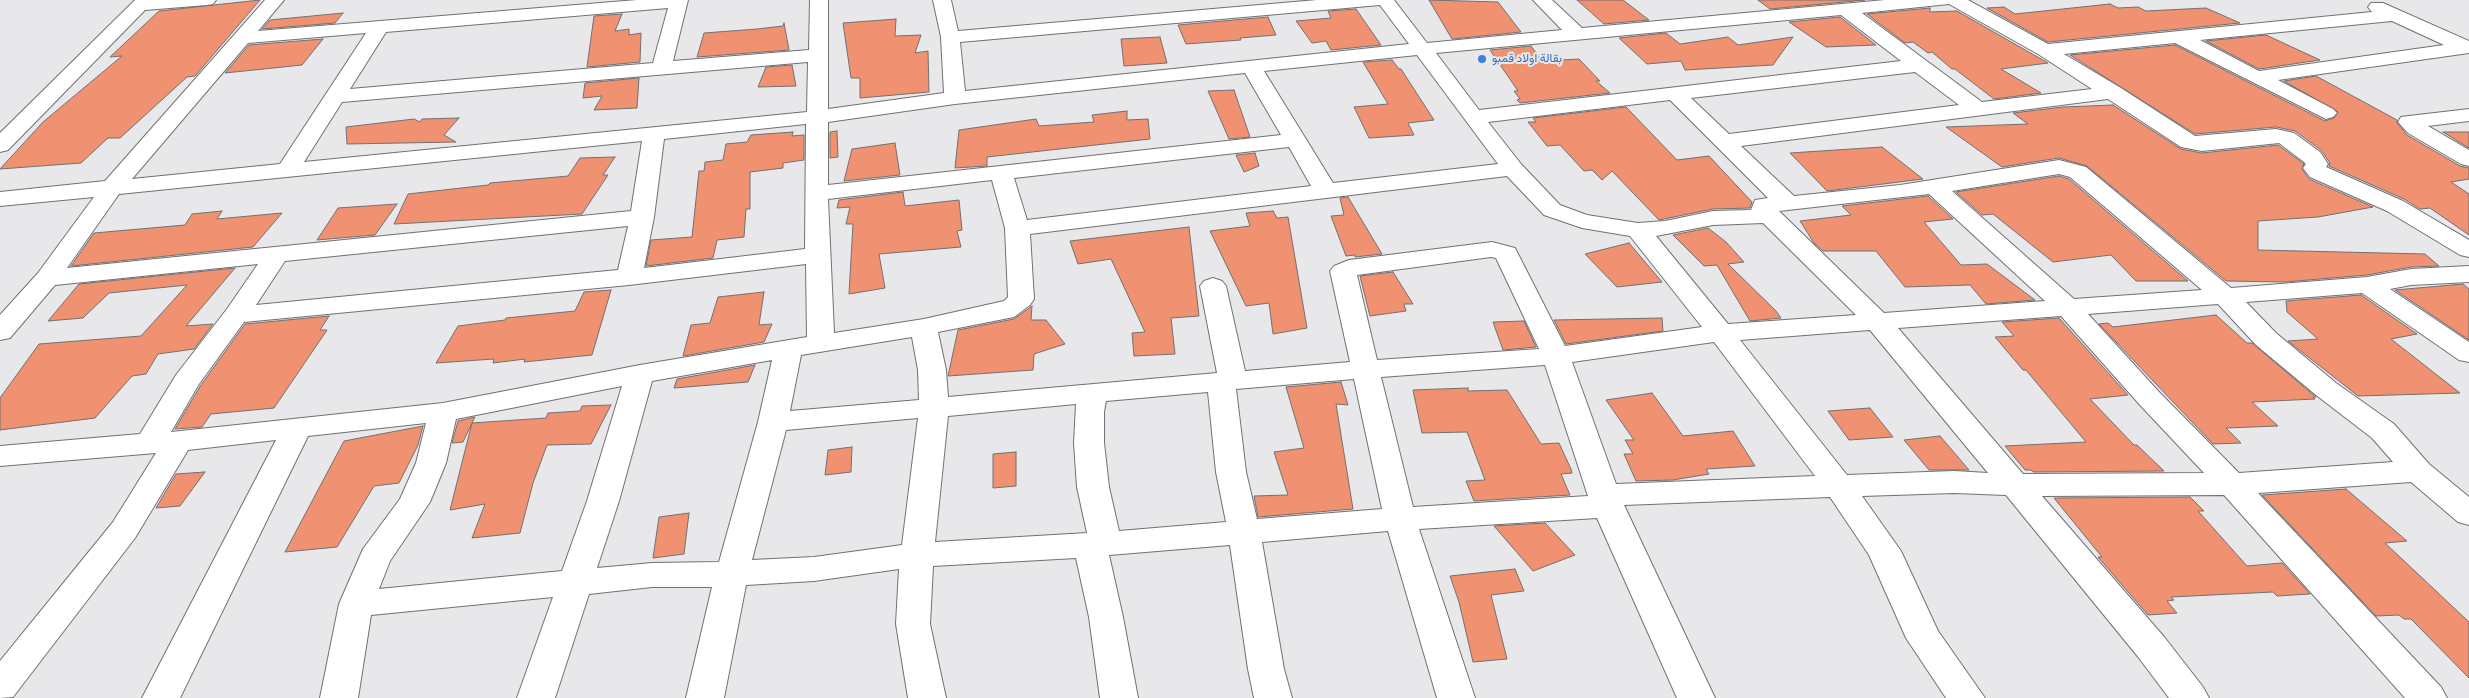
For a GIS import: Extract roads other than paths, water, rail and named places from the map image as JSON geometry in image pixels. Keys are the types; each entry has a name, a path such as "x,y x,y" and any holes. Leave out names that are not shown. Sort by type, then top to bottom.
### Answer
{"street":[{"path":"0,145 142,3 207,0"},
{"path":"0,332 47,278 112,188 275,0"},
{"path":"819,0 816,193 821,343"},
{"path":"942,0 950,37 955,98"},
{"path":"950,37 1220,7 1380,0"},
{"path":"1385,0 1513,169 1552,210 1582,221 1638,230 1665,228 1713,218 1779,210 2059,167 2078,172 2225,296 2266,339 2326,389 2383,431 2418,471 2469,514"},
{"path":"1542,0 1577,34"},
{"path":"0,199 816,117 955,98 1421,49 1846,11 1943,0"},
{"path":"1955,0 2045,50 2114,92 2189,142 2195,144 2276,136 2286,138 2312,157 2317,164 2314,168 2318,172 2395,206 2469,250"},
{"path":"2360,0 2468,48"},
{"path":"242,38 379,28 679,1 661,69"},
{"path":"1846,11 1976,108"},
{"path":"2045,50 2394,15"},
{"path":"287,171 379,28"},
{"path":"2177,36 2326,114"},
{"path":"2257,77 2468,48"},
{"path":"335,96 818,54"},
{"path":"1474,117 1676,95 1920,65"},
{"path":"1252,68 1326,191"},
{"path":"1725,141 2114,92"},
{"path":"1676,95 1725,141 1779,210 1878,322 2152,648 2190,698"},
{"path":"2469,115 2409,122 2469,159"},
{"path":"629,277 642,217 654,134"},
{"path":"816,193 1002,174 1295,140"},
{"path":"1017,228 1513,169"},
{"path":"5,461 443,412 640,374 924,327 1005,311 1013,307 1021,299 1017,228 1002,174"},
{"path":"1933,186 2068,308 2428,698"},
{"path":"47,278 642,217"},
{"path":"1638,230 1721,333 1838,485 1884,551 1924,638 1966,698"},
{"path":"1456,698 1400,519 1343,271 1349,268 1492,250 1506,253 1556,356 1606,501 1696,698"},
{"path":"0,688 124,530 164,442 186,381 236,316 278,253"},
{"path":"236,316 629,277 819,255"},
{"path":"773,422 1366,370 1556,356 1721,333 2225,296 2367,284 2411,277 2469,274"},
{"path":"2367,284 2469,354"},
{"path":"1213,286 1227,382 1231,472 1244,532 1266,669 1273,698"},
{"path":"924,327 932,370 934,409 917,555 913,624 928,698"},
{"path":"705,698 732,574 773,422 788,350"},
{"path":"536,698 603,501 640,374"},
{"path":"1093,394 1089,412 1089,443 1106,616 1119,698"},
{"path":"339,698 356,604 376,558 414,502 431,464 443,412"},
{"path":"161,698 297,428"},
{"path":"356,604 652,575 732,574 814,569 917,555 1098,544 1606,501 1838,485 1954,482 2014,485 2232,484 2418,471"}],"place":[{"name":"بقالة اولاد قمبو","path":"1482,59"}]}
